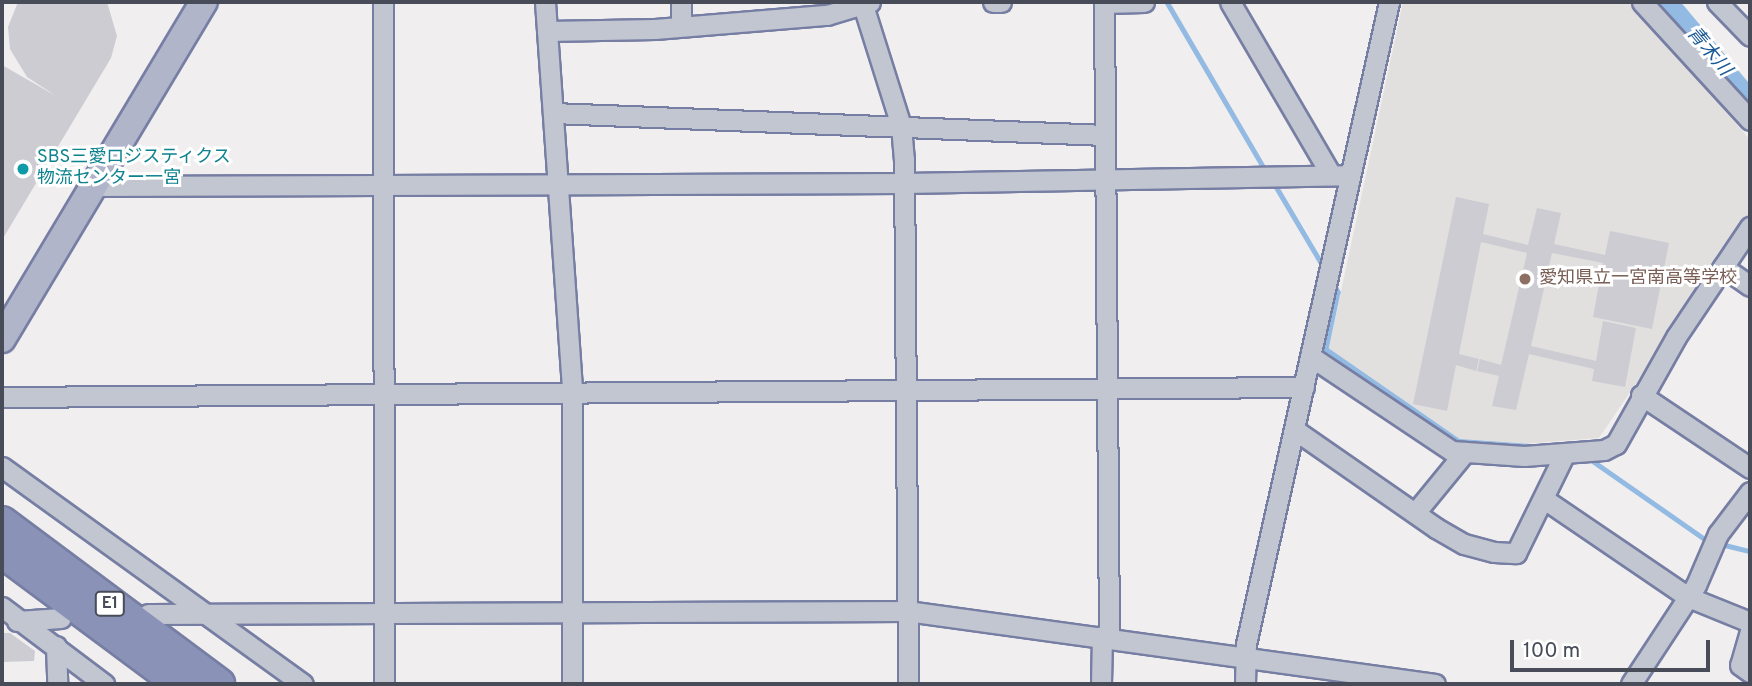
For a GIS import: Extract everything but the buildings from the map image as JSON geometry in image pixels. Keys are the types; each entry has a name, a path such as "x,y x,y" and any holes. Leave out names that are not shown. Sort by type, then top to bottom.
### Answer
{"highway":[{"name":"E1","path":"2,522 219,684"},
{"name":"E1","path":"2,552 180,684"}],"main road":[{"path":"2,339 204,2"}],"street":[{"path":"383,2 386,396 384,684"},
{"path":"545,2 572,393 572,684"},
{"path":"681,2 681,26"},
{"path":"993,2 1001,2"},
{"path":"1101,684 1106,636 1104,2 1144,2"},
{"path":"1230,2 1339,175"},
{"path":"1245,684 1245,659 1304,387 1339,175 1389,2"},
{"path":"1642,2 1750,120"},
{"path":"1717,2 1750,36"},
{"path":"547,31 681,26 827,15 865,3 901,126 904,183 908,684"},
{"path":"553,113 1105,135"},
{"path":"93,186 904,183 1339,175"},
{"path":"1310,356 1452,451 1524,456 1565,453 1616,444 1641,395 1750,227"},
{"path":"1723,267 1750,286"},
{"path":"2,397 1304,387"},
{"path":"1641,395 1750,468"},
{"path":"1295,430 1464,544 1516,553 1565,453"},
{"path":"1415,513 1465,452"},
{"path":"2,467 303,684"},
{"path":"1631,684 1688,597 1718,534 1750,492"},
{"path":"1544,499 1688,597 1750,622"},
{"path":"165,584 152,618 208,613 907,611 1106,636 1245,659 1326,677 1435,684"},
{"path":"2,607 10,621 56,646 102,683"},
{"path":"10,621 64,621"},
{"path":"1750,631 1740,665 1750,672"},
{"path":"56,646 57,684"}],"shaded area":[{"name":"愛知県立一宮南高等学校","path":"1403,2 1632,2 1750,140 1750,215 1599,438 1520,444 1461,440 1328,352"}],"waterway":[{"path":"1167,2 1265,170"},
{"name":"青木川","path":"1665,2 1750,103"},
{"path":"1274,183 1323,266"},
{"path":"1333,282 1338,292 1326,349 1459,441 1530,446"},
{"path":"1590,459 1709,542"},
{"path":"1721,544 1750,551"}],"place":[{"name":"SBS三愛ロジスティクス 物流センター一宮","path":"23,169"},
{"name":"愛知県立一宮南高等学校","path":"1525,279"}]}
